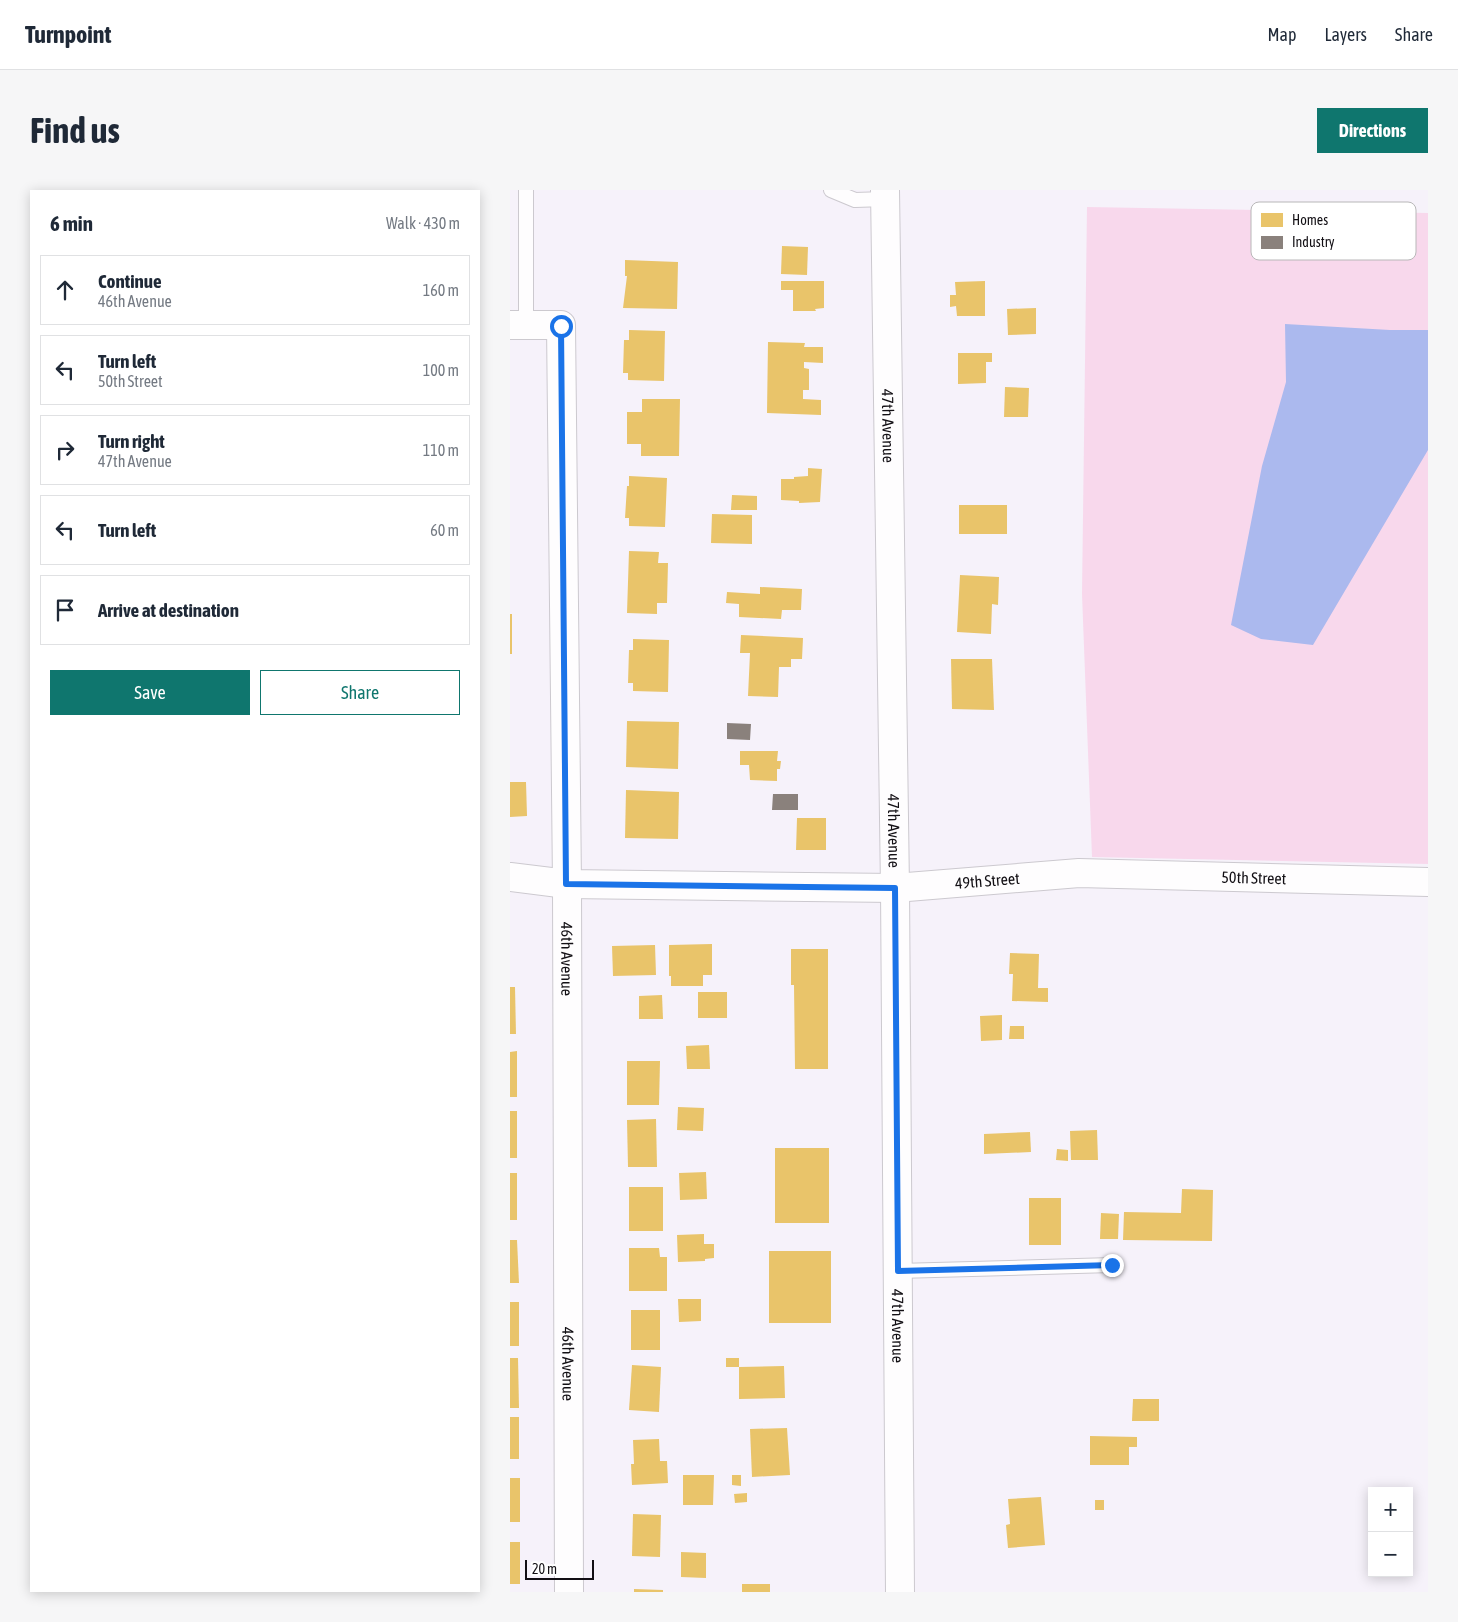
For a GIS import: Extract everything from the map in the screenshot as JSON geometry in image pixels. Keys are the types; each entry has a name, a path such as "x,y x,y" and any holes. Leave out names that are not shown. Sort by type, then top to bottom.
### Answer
{"street":[{"name":"47th Avenue","path":"885,194 895,888 900,1592"},
{"name":"46th Avenue","path":"518,325 561,326 569,1592"},
{"name":"49th Street","path":"895,888 1079,873"},
{"name":"50th Street","path":"1079,873 1428,882"},
{"path":"510,877 566,884 895,888"}],"lane":[{"path":"518,325 526,190"},
{"path":"831,190 855,200 885,194"},
{"path":"898,1271 1112,1265"}],"shaded area":[{"path":"1087,207 1251,210 1251,260 1416,260 1416,213 1428,213 1428,864 1092,857 1082,594"}],"water":[{"path":"1285,324 1390,330 1428,330 1428,450 1313,645 1261,639 1231,625 1262,466 1286,382"}],"building: Homes":[{"path":"782,246 808,247 807,275 781,274"},
{"path":"625,260 678,262 677,309 623,308 627,276 625,276"},
{"path":"781,281 824,281 824,308 815,309 816,311 793,311 793,290 781,290"},
{"path":"985,281 985,316 957,316 956,306 950,307 950,295 956,295 955,282"},
{"path":"1036,308 1036,334 1008,335 1007,309"},
{"path":"629,330 665,331 664,381 628,380 628,373 623,373 624,340 629,340"},
{"path":"768,342 805,343 804,347 823,347 823,363 804,362 804,368 809,369 809,390 803,390 803,399 821,400 821,415 767,413"},
{"path":"958,353 992,353 992,362 986,362 986,383 958,384"},
{"path":"1005,387 1029,388 1028,417 1004,417"},
{"path":"642,399 680,399 679,456 641,456 641,444 627,444 627,412 642,412"},
{"path":"808,468 822,469 820,502 799,503 799,501 781,500 781,479 808,476"},
{"path":"629,476 667,478 665,527 629,526 629,518 625,518"},
{"path":"732,495 757,496 757,510 731,510"},
{"path":"959,505 1007,505 1007,534 959,534"},
{"path":"712,514 752,515 752,544 711,543"},
{"path":"629,551 659,552 658,563 668,563 667,603 657,603 657,614 627,613"},
{"path":"960,575 999,577 998,605 992,604 991,634 957,632"},
{"path":"760,587 802,589 801,610 782,610 781,619 739,617 739,604 726,603 727,592 760,594"},
{"path":"510,614 512,614 512,654 510,654"},
{"path":"741,635 803,638 802,659 791,659 791,667 779,667 778,697 748,696 750,653 740,653"},
{"path":"633,639 669,640 668,692 633,691 633,683 628,683 629,650 633,650"},
{"path":"951,659 992,659 994,710 952,709"},
{"path":"627,721 679,722 678,769 626,767"},
{"path":"740,751 778,751 777,761 781,761 780,769 777,769 777,781 750,780 749,765 740,765"},
{"path":"510,782 526,782 527,816 510,817"},
{"path":"626,790 679,792 678,839 625,838"},
{"path":"797,818 826,818 826,850 796,850"},
{"path":"712,944 712,975 703,975 703,986 671,986 671,976 669,976 669,945"},
{"path":"655,945 656,975 613,976 612,946"},
{"path":"791,949 828,949 828,1069 795,1069 794,985 791,985"},
{"path":"1010,953 1039,954 1038,988 1048,988 1048,1002 1012,1001 1013,974 1009,974"},
{"path":"510,987 515,987 516,1034 510,1034"},
{"path":"698,992 727,992 727,1018 698,1018"},
{"path":"662,995 663,1019 639,1019 639,996"},
{"path":"1002,1015 1002,1040 981,1041 980,1016"},
{"path":"1010,1026 1024,1026 1024,1039 1009,1039"},
{"path":"709,1045 710,1069 687,1069 686,1046"},
{"path":"517,1051 517,1097 510,1097 510,1052"},
{"path":"627,1061 660,1061 659,1105 627,1105"},
{"path":"678,1107 704,1108 703,1131 677,1130"},
{"path":"510,1111 517,1111 517,1158 510,1158"},
{"path":"656,1119 657,1167 628,1167 627,1120"},
{"path":"1097,1130 1098,1160 1071,1160 1070,1131"},
{"path":"1030,1132 1031,1152 984,1154 984,1134"},
{"path":"775,1148 829,1148 829,1223 775,1223"},
{"path":"1057,1149 1068,1150 1068,1161 1056,1160"},
{"path":"706,1172 707,1199 680,1200 679,1173"},
{"path":"510,1173 517,1173 517,1220 510,1220"},
{"path":"629,1187 663,1187 663,1231 629,1231"},
{"path":"1182,1189 1213,1190 1212,1241 1123,1240 1124,1212 1181,1213"},
{"path":"1029,1198 1061,1198 1061,1245 1029,1245"},
{"path":"1101,1213 1119,1214 1118,1239 1100,1239"},
{"path":"704,1234 704,1244 714,1244 714,1258 705,1259 705,1261 678,1262 677,1235"},
{"path":"510,1240 517,1240 519,1283 510,1283"},
{"path":"629,1248 659,1248 660,1257 667,1257 667,1291 629,1291"},
{"path":"769,1251 831,1251 831,1323 769,1323"},
{"path":"678,1299 701,1299 701,1321 679,1322"},
{"path":"510,1302 519,1302 519,1346 510,1346"},
{"path":"631,1310 660,1310 660,1350 631,1350"},
{"path":"510,1358 518,1358 519,1408 510,1408"},
{"path":"726,1358 739,1358 739,1367 726,1367"},
{"path":"632,1365 661,1367 659,1412 629,1410"},
{"path":"784,1366 785,1398 739,1399 739,1367"},
{"path":"1133,1399 1159,1399 1159,1421 1132,1421"},
{"path":"510,1417 519,1417 519,1459 510,1459"},
{"path":"787,1428 790,1475 752,1477 750,1429"},
{"path":"1090,1436 1137,1437 1137,1447 1129,1447 1129,1465 1090,1465"},
{"path":"659,1439 660,1461 667,1461 668,1483 632,1485 631,1464 634,1464 633,1440"},
{"path":"683,1475 714,1475 713,1505 683,1505"},
{"path":"732,1475 741,1475 741,1486 732,1485"},
{"path":"510,1478 520,1478 520,1522 510,1522"},
{"path":"747,1493 747,1502 735,1503 734,1494"},
{"path":"1041,1497 1045,1545 1008,1548 1006,1525 1010,1524 1008,1499"},
{"path":"1095,1500 1104,1500 1104,1510 1095,1510"},
{"path":"633,1514 661,1515 660,1557 632,1556"},
{"path":"510,1542 520,1542 520,1584 510,1584"},
{"path":"681,1552 706,1553 706,1578 681,1577"},
{"path":"742,1584 770,1584 770,1592 742,1592"},
{"path":"634,1589 663,1590 663,1592 634,1592"}],"building: Industry":[{"path":"727,723 751,724 750,740 727,739"},
{"path":"773,794 798,794 798,810 772,810"}],"route":[{"path":"561,326 566,884 895,888 898,1271 1112,1265"}]}
